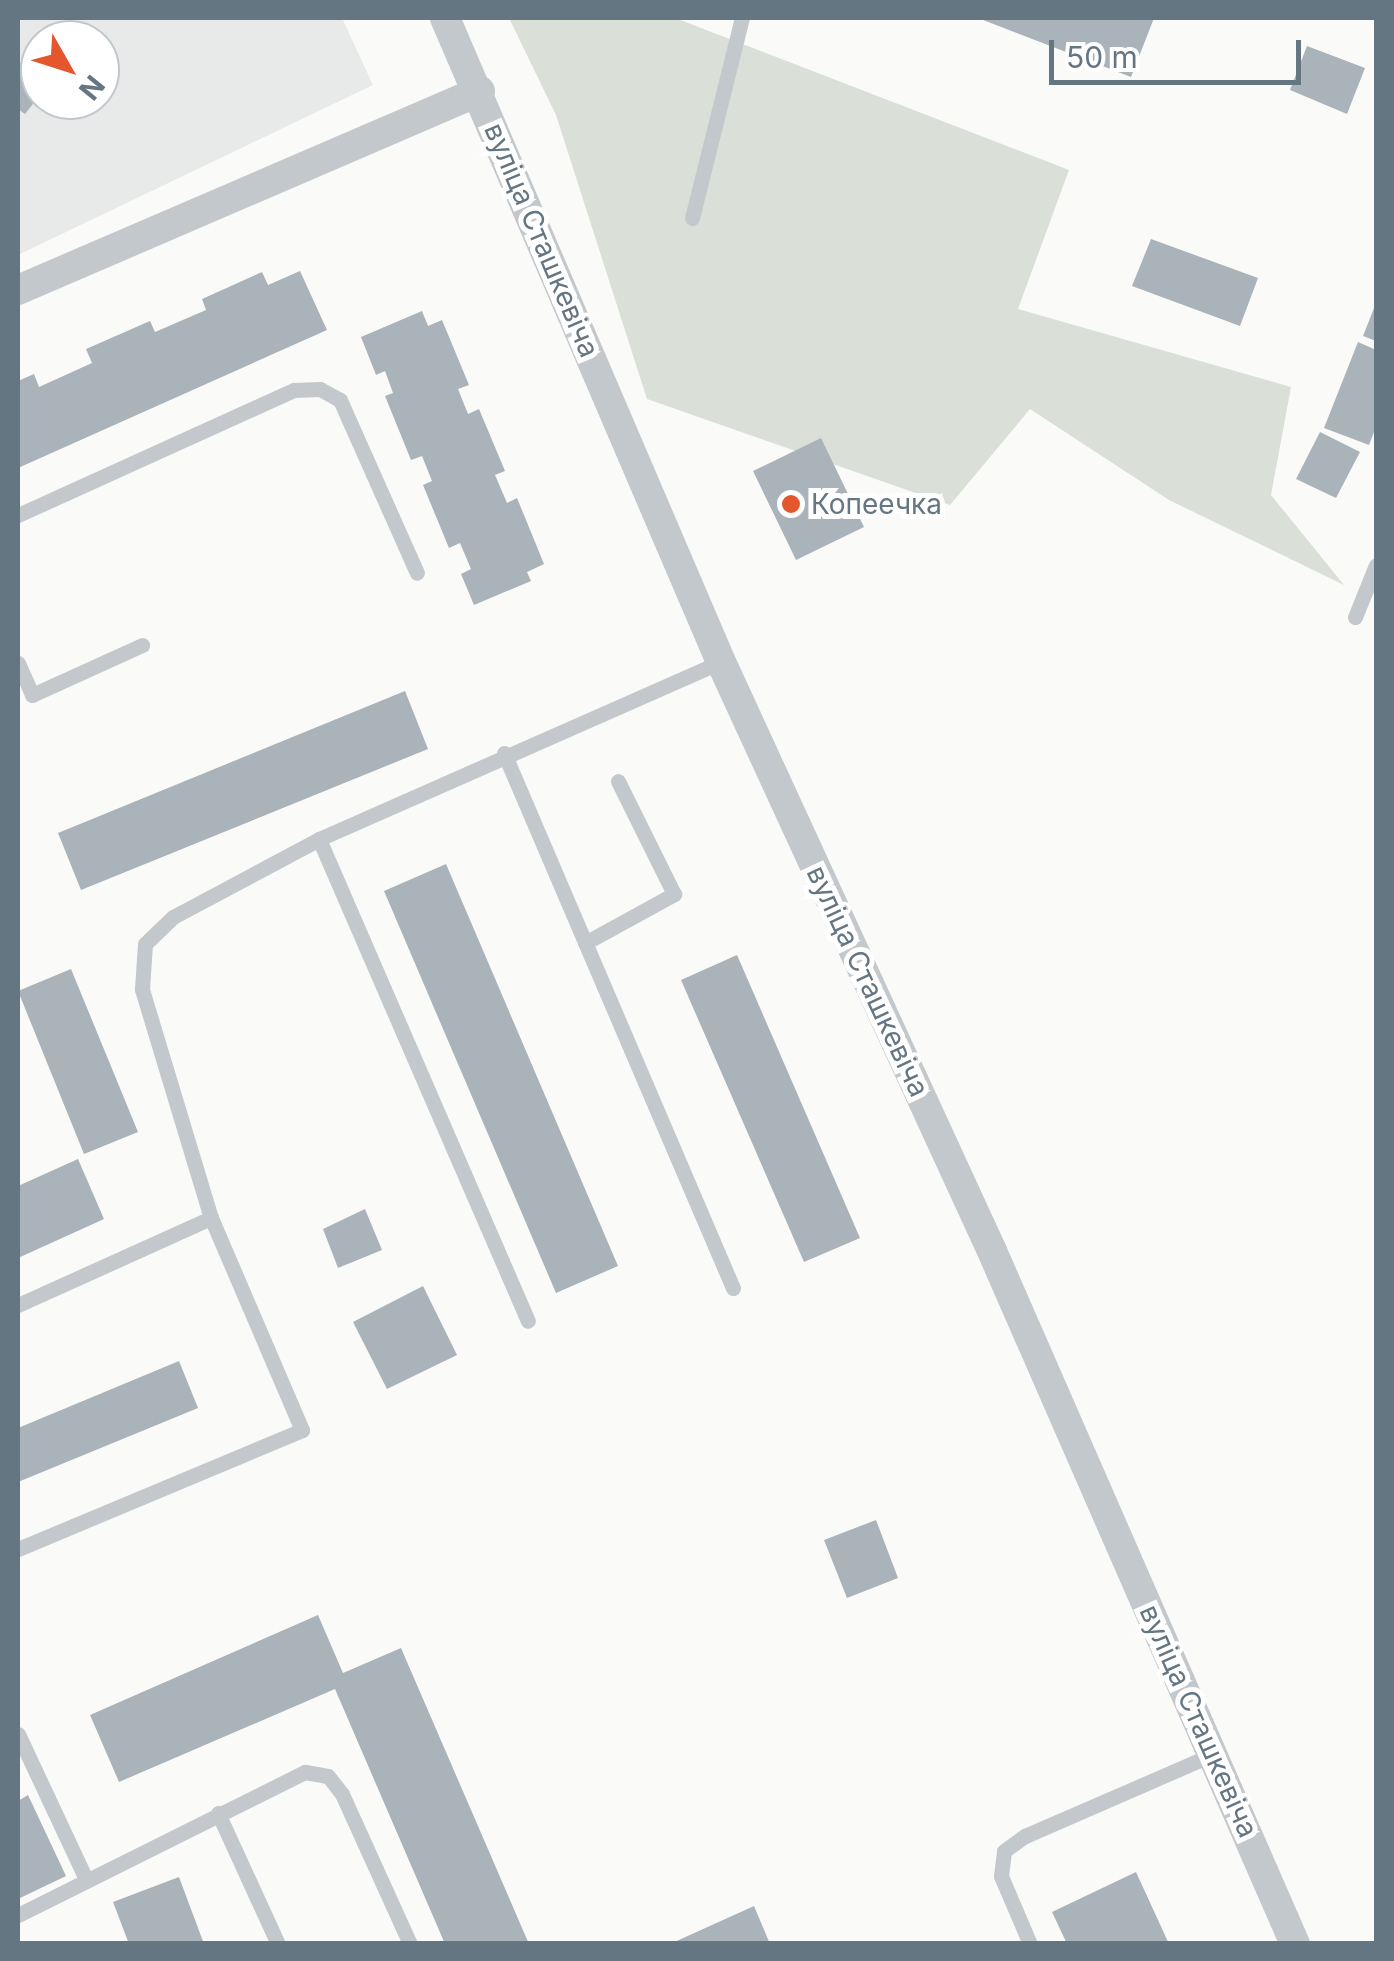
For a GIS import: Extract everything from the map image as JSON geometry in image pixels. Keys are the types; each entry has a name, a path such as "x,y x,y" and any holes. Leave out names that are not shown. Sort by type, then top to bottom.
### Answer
{"street":[{"name":"вуліца Сташкевіча","path":"445,18 480,91 720,662 1214,1754 1295,1944"},
{"path":"18,290 480,91"}],"lane":[{"path":"692,218 742,18"},
{"path":"18,515 294,390 320,389 340,400 418,573"},
{"path":"1356,616 1376,564"},
{"path":"18,663 32,695 142,645"},
{"path":"18,1549 302,1430 211,1218 142,989 145,944 173,917 320,840 504,753 720,662"},
{"path":"504,753 733,1288"},
{"path":"585,944 674,894 618,781"},
{"path":"320,840 528,1321"},
{"path":"18,1304 211,1218"},
{"path":"18,1734 22,1755 86,1878"},
{"path":"1030,1944 1001,1876 1004,1851 1025,1836 1214,1754"},
{"path":"18,1914 305,1772 328,1776 342,1794 410,1944"},
{"path":"218,1813 278,1944"}],"shaded area":[{"path":"18,18 342,18 373,85 18,255"},
{"path":"509,18 675,18 1069,170 1018,309 1291,387 1271,495 1344,585 1169,500 1030,409 950,505 647,399 556,115"}],"building":[{"path":"978,18 1154,18 1131,77"},
{"path":"1307,46 1365,68 1347,114 1290,90"},
{"path":"18,61 20,110 18,109"},
{"path":"1151,239 1258,278 1240,326 1132,286"},
{"path":"300,271 327,330 18,468 18,381 34,374 39,387 92,363 86,349 150,321 155,332 206,310 202,299 262,272 268,285"},
{"path":"1376,303 1376,341 1363,336"},
{"path":"422,311 428,326 442,320 469,385 458,389 468,414 479,409 505,471 495,475 507,503 517,498 544,564 527,572 531,581 474,605 461,574 471,569 460,543 449,548 423,485 432,481 422,456 411,460 385,396 393,393 385,371 376,375 361,337"},
{"path":"1358,342 1376,350 1376,427 1369,445 1324,428"},
{"path":"1320,432 1360,452 1336,498 1296,479"},
{"path":"821,438 864,527 796,560 753,471"},
{"path":"405,691 428,749 81,890 58,833"},
{"path":"446,864 618,1266 556,1293 384,891"},
{"path":"737,955 860,1238 804,1262 681,980"},
{"path":"71,969 138,1132 84,1154 18,991"},
{"path":"78,1159 104,1219 18,1258 18,1186"},
{"path":"365,1209 382,1250 338,1268 323,1229"},
{"path":"423,1286 457,1355 387,1389 353,1322"},
{"path":"179,1361 198,1408 18,1482 18,1428"},
{"path":"876,1520 898,1578 847,1598 824,1540"},
{"path":"318,1615 343,1673 401,1648 529,1944 445,1944 335,1689 119,1782 90,1715"},
{"path":"28,1795 66,1876 18,1899 18,1801"},
{"path":"1136,1872 1169,1944 1067,1944 1052,1912"},
{"path":"179,1877 204,1944 129,1944 113,1902"},
{"path":"754,1906 770,1944 670,1944"}],"place":[{"name":"Копеечка","path":"791,504"}]}
